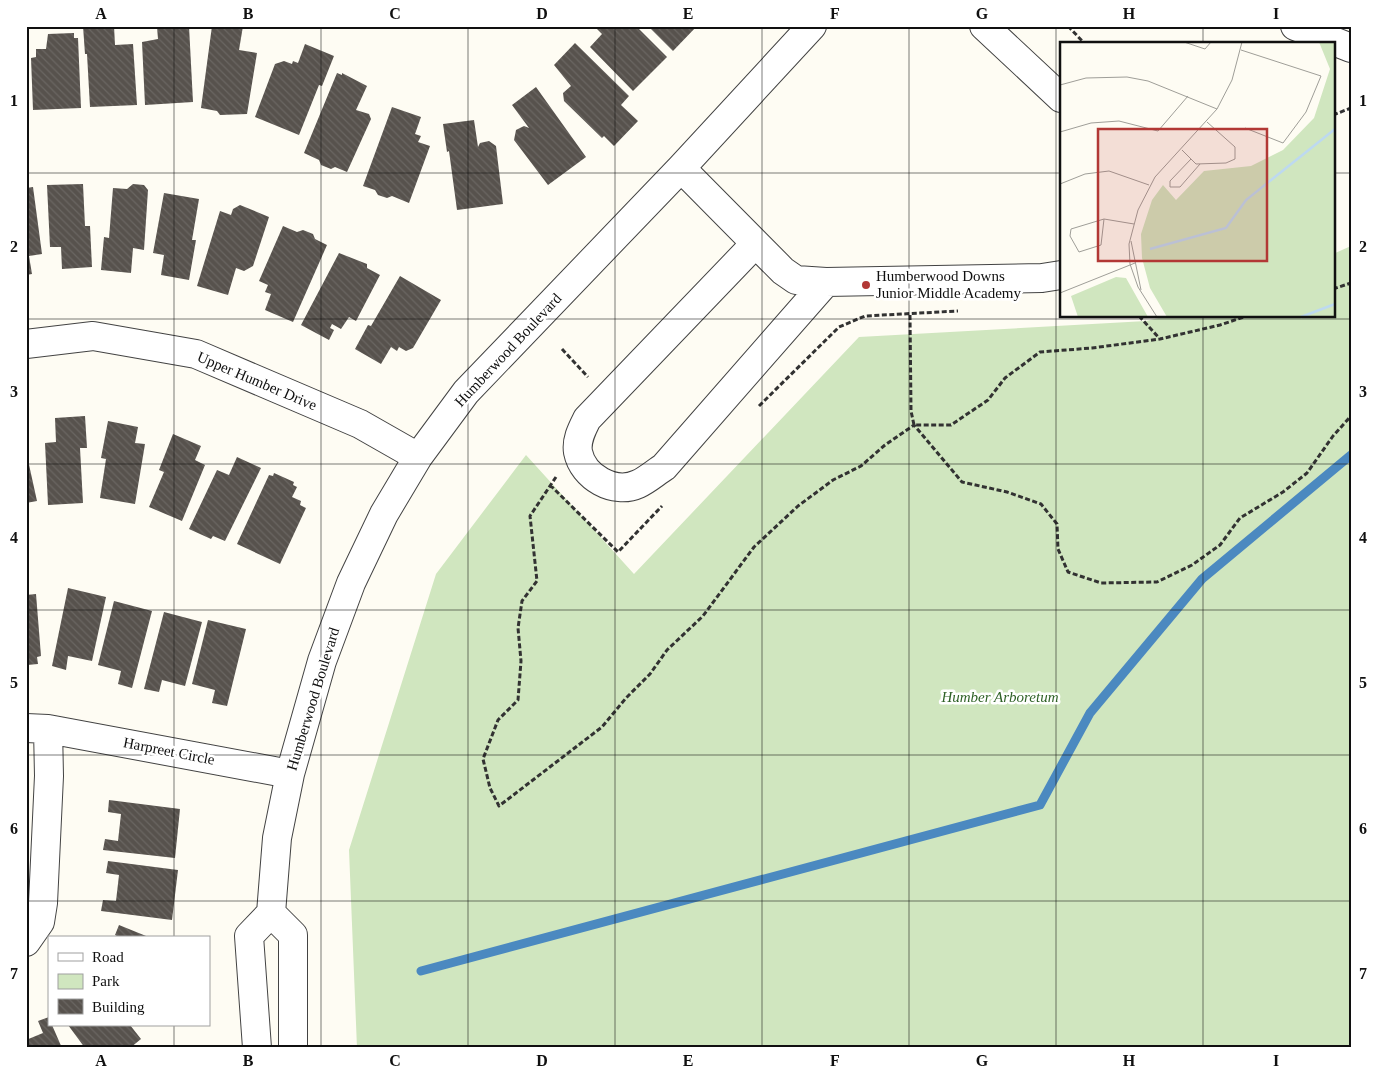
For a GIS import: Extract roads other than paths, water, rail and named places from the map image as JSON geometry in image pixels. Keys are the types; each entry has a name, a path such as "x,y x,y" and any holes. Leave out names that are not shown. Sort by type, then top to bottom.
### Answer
{"street":[{"name":"Humberwood Boulevard","path":"272,913 277,838 290,774 322,661 351,583 384,514 418,457 466,392 681,168 812,26"},
{"path":"984,26 1060,97"},
{"path":"1295,26 1351,48"},
{"path":"681,168 754,244 796,280 826,282 1042,278 1060,275"},
{"path":"754,244 587,419 579,435 578,452 588,473 604,484 620,486 637,484 664,467 826,282"},
{"name":"Upper Humber Drive","path":"26,344 93,336 196,354 360,424 418,457"},
{"name":"Harpreet Circle","path":"26,942 40,922 43,903 49,776 37,729 290,774"},
{"path":"257,1048 249,936 272,913 293,936 293,1048"}],"waterway":[{"path":"421,971 1040,805 1090,713 1202,579 1351,455"}],"place":[{"name":"Humberwood Downs Junior Middle Academy","path":"866,285"}],"park label":[{"name":"Humber Arboretum","path":"1000,697"}]}
